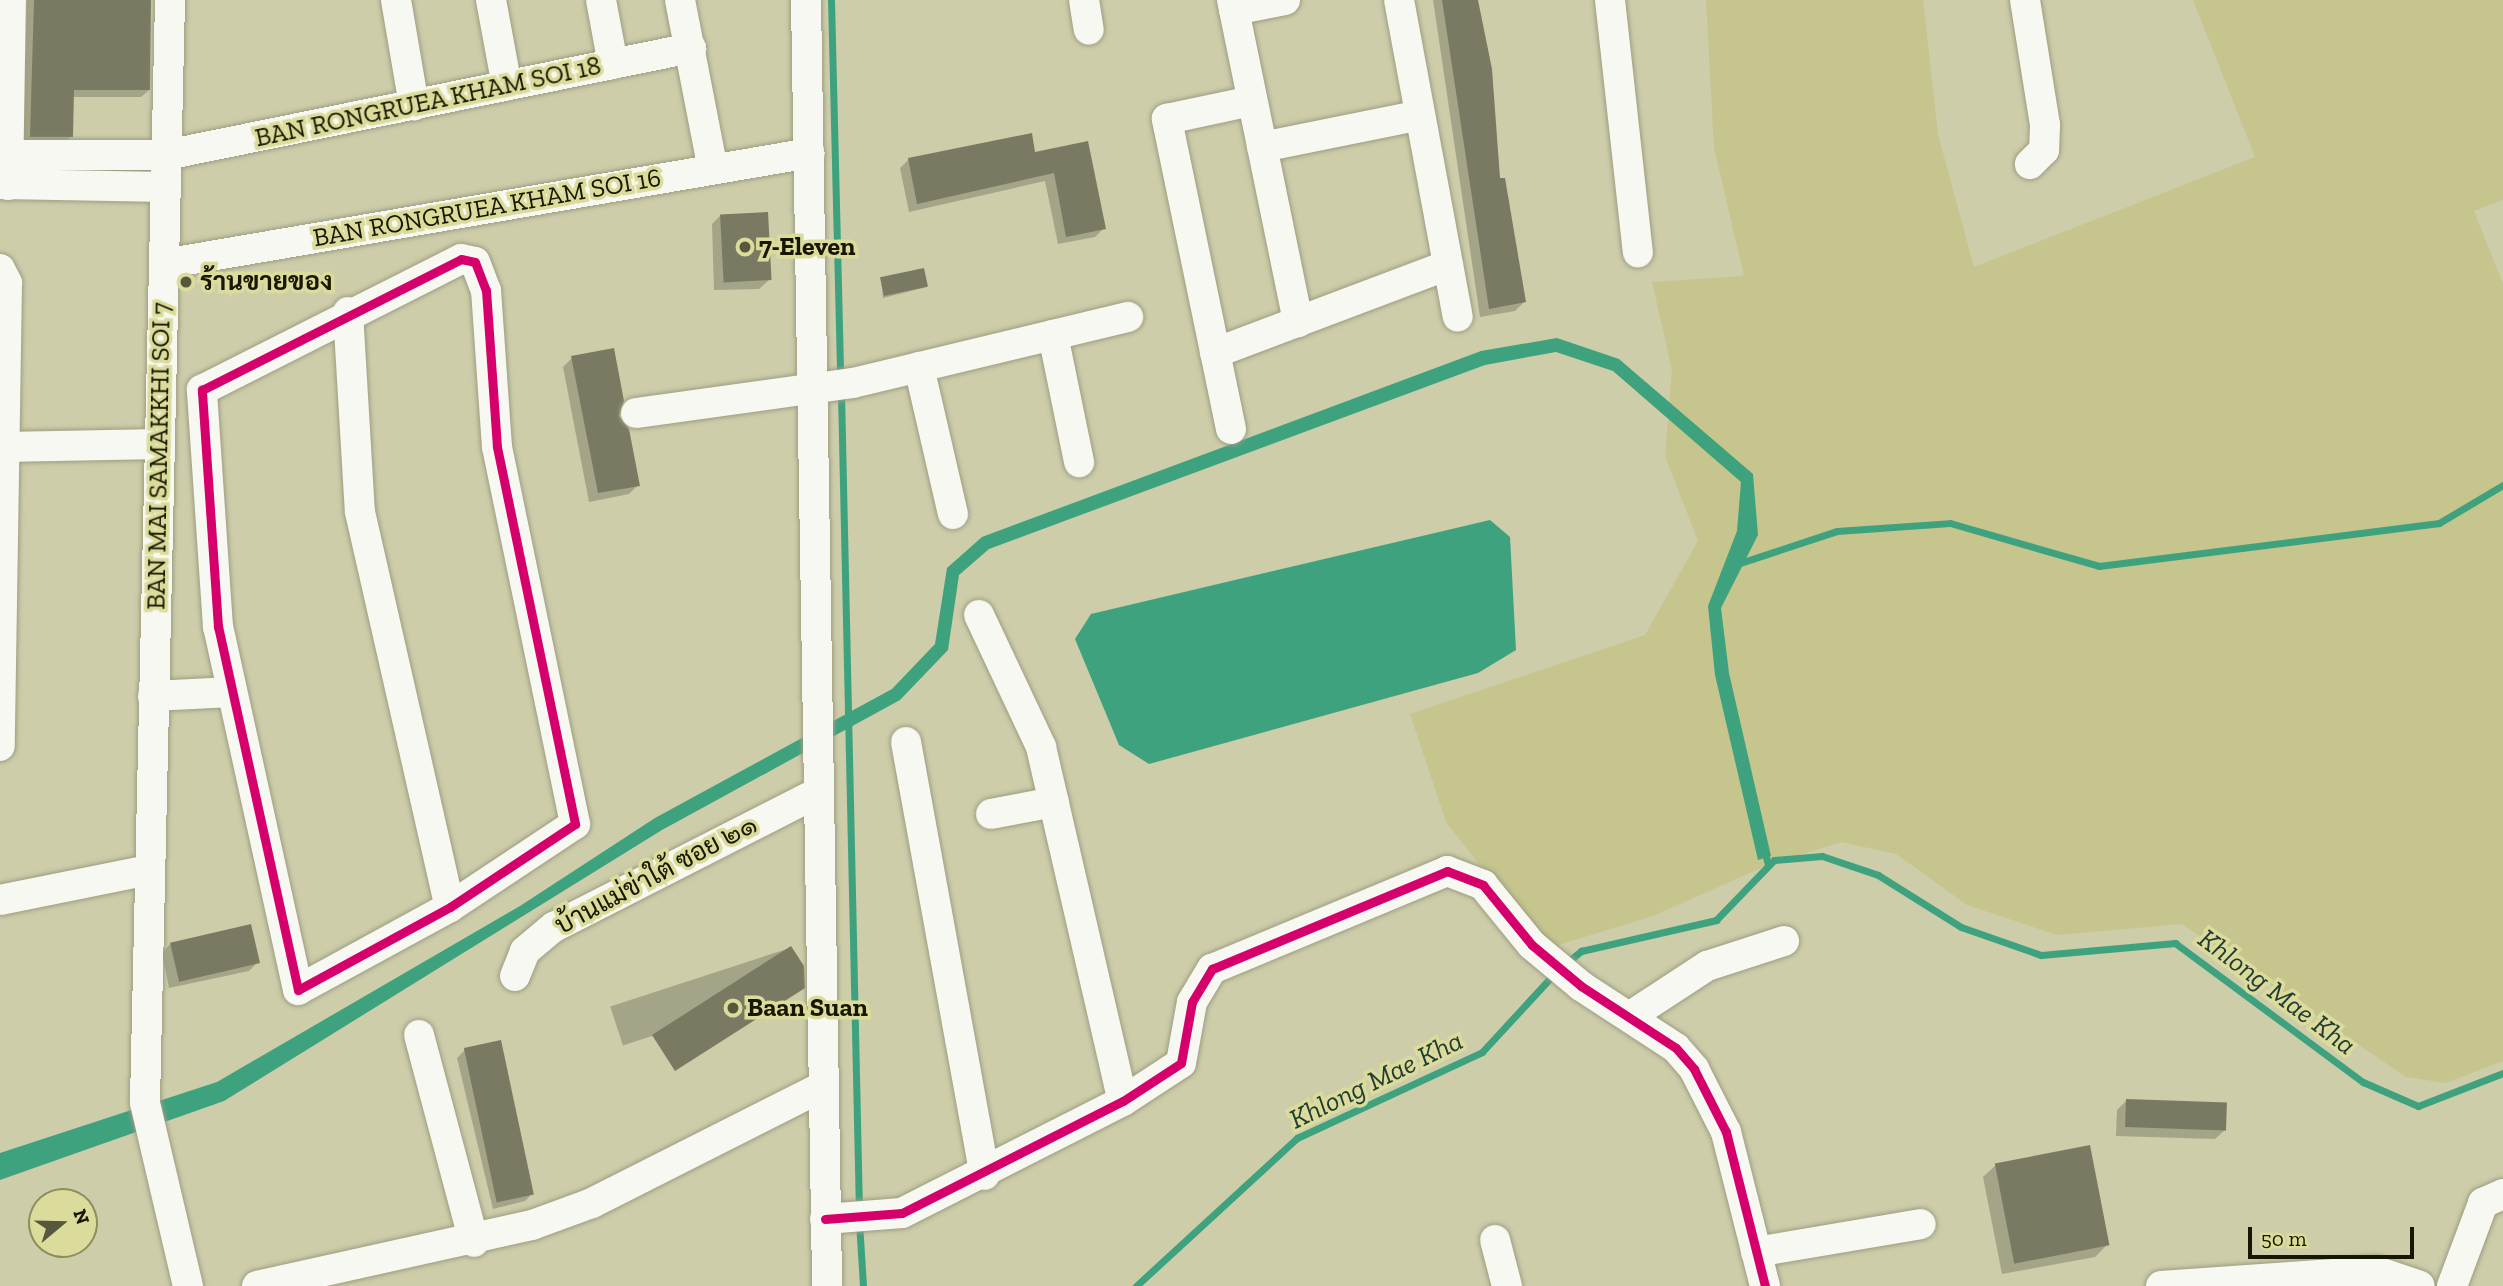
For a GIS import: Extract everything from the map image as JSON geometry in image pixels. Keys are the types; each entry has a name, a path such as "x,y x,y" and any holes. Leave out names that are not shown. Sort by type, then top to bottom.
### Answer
{"street":[{"path":"11,0 4,185 165,187"},
{"name":"BAN MAI SAMAKKHI SOI 7","path":"170,0 145,1103 188,1286"},
{"path":"396,0 414,105"},
{"path":"491,0 507,86"},
{"path":"601,0 613,64"},
{"path":"680,0 713,169"},
{"path":"806,0 810,153 815,794 822,1087 848,1219 827,1286"},
{"path":"1084,0 1089,30"},
{"path":"1285,0 1233,5 1298,322"},
{"path":"1399,0 1458,317"},
{"path":"1610,0 1638,253"},
{"path":"2025,0 2045,125 2044,149 2030,164"},
{"name":"BAN RONGRUEA KHAM SOI 18","path":"4,154 166,155 691,48"},
{"path":"1231,429 1167,119 1252,101"},
{"path":"1262,147 1420,115"},
{"name":"BAN RONGRUEA KHAM SOI 16","path":"164,264 810,153"},
{"path":"461,258 483,273 497,447 575,824 450,907 298,990 231,684 219,627 202,390 348,312 461,258"},
{"path":"1215,353 1448,265"},
{"path":"2,741 4,276"},
{"path":"348,312 360,512 450,907"},
{"path":"636,413 811,386 853,383 1128,317"},
{"path":"1053,335 1079,462"},
{"path":"919,367 953,514"},
{"path":"5,447 159,444"},
{"path":"979,615 1035,726 1123,1101"},
{"path":"153,685 231,684"},
{"path":"906,742 985,1175"},
{"name":"บ้านแม่ข่าใต้ ซอย ๒๑","path":"515,976 524,951 554,927 815,794"},
{"path":"991,814 1054,802"},
{"path":"0,900 149,870"},
{"path":"848,1219 902,1213 985,1175 1123,1101 1181,1063 1192,1002 1212,970 1430,875 1465,873 1483,884 1532,945 1581,986 1632,1016 1676,1048 1712,1099 1765,1286"},
{"path":"1632,1016 1707,966 1784,941"},
{"path":"419,1035 474,1242"},
{"path":"257,1286 474,1242 592,1203 822,1087"},
{"path":"2452,1286 2483,1203 2503,1194"},
{"path":"1756,1252 1921,1224"},
{"path":"1495,1240 1507,1286"},
{"path":"2161,1286 2311,1279 2376,1271 2420,1286"}],"shaded area":[{"path":"1706,0 1923,0 1938,134 1974,267 2255,157 2193,0 2503,0 2503,200 2474,211 2503,284 2503,1061 2446,1083 2406,1077 2182,924 2057,935 1967,905 1896,854 1841,842 1768,865 1653,916 1545,949 1446,822 1410,714 1645,635 1698,541 1665,456 1672,370 1652,282 1744,276 1714,148"},
{"path":"1557,338 1619,359 1753,474 1758,535 1721,608 1729,673 1771,856 1758,860 1715,675 1708,606 1737,531 1741,482 1613,371 1556,352 1485,365 989,549 959,575 948,650 900,700 662,830 224,1101 0,1180 0,1153 217,1082 520,906 655,818 892,689 935,644 947,568 982,537 1481,351"},
{"path":"1490,520 1510,537 1516,650 1478,673 1149,764 1119,745 1075,639 1091,614"}],"building":[{"path":"34,0 151,0 150,90 74,90 73,137 30,137"},
{"path":"1442,0 1478,0 1492,69 1500,178 1505,178 1526,302 1489,309"},
{"path":"1032,133 1035,152 1088,141 1106,229 1066,237 1054,173 917,204 908,158"},
{"name":"7-Eleven","path":"768,212 772,280 724,282 720,215"},
{"path":"924,268 928,287 884,296 880,277"},
{"path":"614,348 624,401 619,416 629,429 640,486 598,493 571,356"},
{"path":"251,924 260,963 179,982 170,943"},
{"name":"Baan Suan","path":"791,946 804,966 805,988 675,1071 652,1035"},
{"path":"501,1040 534,1195 497,1202 464,1048"},
{"path":"2126,1099 2227,1103 2226,1131 2125,1127"},
{"path":"2090,1145 2109,1245 2014,1264 1995,1164"}],"waterway":[{"path":"831,0 840,377"},
{"path":"841,393 859,1210"},
{"path":"1734,565 1837,531 1950,523 2099,566 2439,523 2503,485"},
{"path":"1764,849 1768,865"},
{"name":"Khlong Mae Kha","path":"1565,964 1581,951 1716,920 1774,860 1822,856 1878,875 1961,927 2041,955 2175,943 2363,1082 2418,1106 2503,1073"},
{"name":"Khlong Mae Kha","path":"1136,1286 1297,1138 1482,1052 1554,974"},
{"path":"859,1222 863,1286"}],"cycle path":[{"path":"461,259 475,262 486,290 497,447 575,824 450,907 298,990 218,627 202,390 461,259"},
{"path":"825,1219 902,1213 1123,1101 1181,1063 1192,1002 1212,969 1447,871 1483,885 1532,945 1581,986 1676,1048 1694,1069 1726,1132 1765,1286"}],"place":[{"name":"7-Eleven","path":"745,247"},
{"name":"ร้านขายของ","path":"186,282"},
{"name":"Baan Suan","path":"733,1008"}]}
